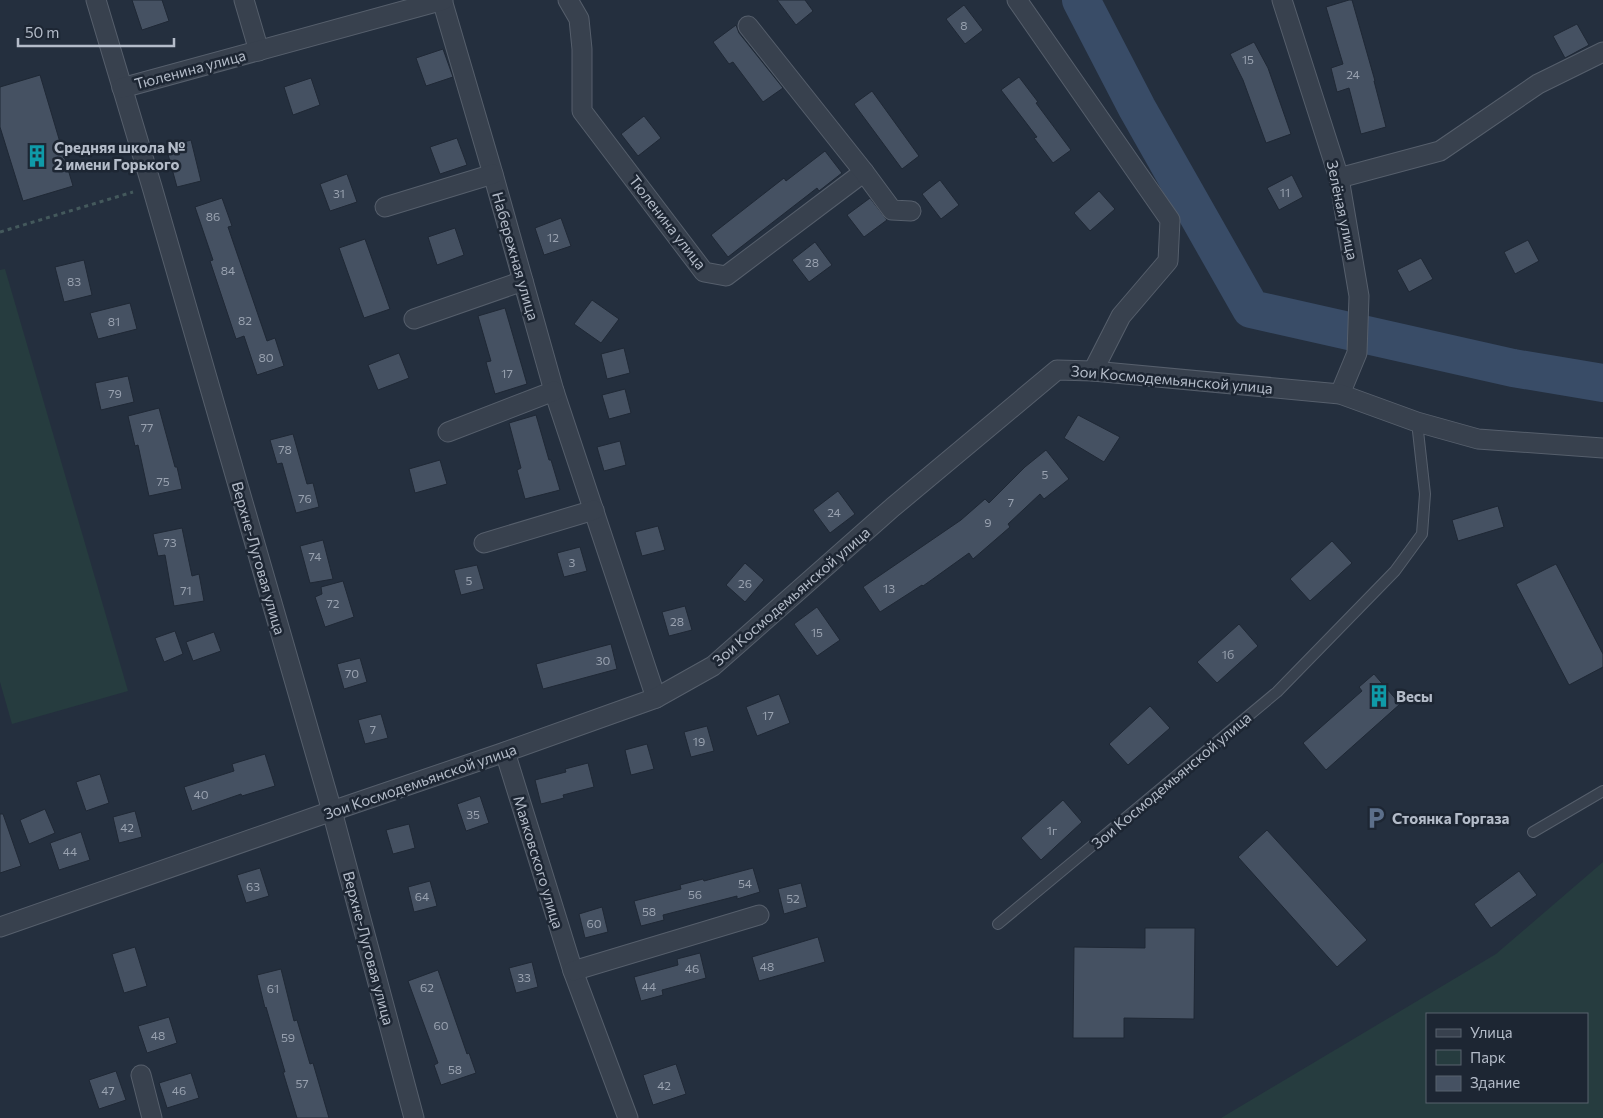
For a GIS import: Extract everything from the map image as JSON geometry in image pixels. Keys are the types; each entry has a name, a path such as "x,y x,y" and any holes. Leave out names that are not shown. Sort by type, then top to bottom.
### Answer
{"street":[{"name":"Верхне-Луговая улица","path":"96,0 152,187 332,811 414,1118"},
{"name":"Тюленина улица","path":"244,0 259,51"},
{"name":"Тюленина улица","path":"122,88 442,0"},
{"name":"Набережная улица","path":"442,0 554,391 656,698"},
{"name":"Тюленина улица","path":"568,0 579,19 582,48 582,111 704,272 726,276 864,172"},
{"path":"1017,0 1170,220 1168,261 1121,316 1093,371"},
{"name":"Зелёная улица","path":"1282,0 1339,178 1359,296 1357,353 1340,394"},
{"path":"748,26 892,210 911,211"},
{"path":"1339,178 1440,151 1538,84 1603,52"},
{"path":"385,206 493,174"},
{"path":"414,319 523,281"},
{"name":"Зои Космодемьянской улица","path":"0,927 656,698 713,666 894,507 1057,370 1093,371 1340,394 1417,422 1478,439 1603,448"},
{"path":"448,432 554,391"},
{"path":"484,544 594,510"},
{"name":"Маяковского улица","path":"505,752 573,971 628,1118"},
{"path":"573,971 759,915"},
{"path":"141,1075 152,1118"}],"lane":[{"name":"Зои Космодемьянской улица","path":"998,924 1277,692 1395,571 1422,534 1425,494 1417,422"},
{"path":"1533,832 1603,791"}],"path":[{"path":"0,232 152,187"}],"green space":[{"path":"5,269 128,691 12,724 0,682 0,270"},
{"path":"1603,862 1603,1118 1221,1118 1496,954"}],"building":[{"path":"132,0 162,0 169,21 142,30"},
{"path":"777,0 805,0 813,11 796,25"},
{"path":"1352,0 1386,127 1361,134 1349,88 1337,92 1331,68 1343,64 1326,7"},
{"path":"964,5 983,30 965,44 946,19"},
{"path":"1577,24 1589,45 1565,58 1553,36"},
{"path":"736,25 739,33 783,88 763,102 733,62 729,64 713,42"},
{"path":"1254,42 1268,68 1291,134 1266,143 1243,80 1230,54"},
{"path":"443,49 453,77 426,86 416,58"},
{"name":"Средняя школа № 2 имени Горького","path":"40,75 73,186 23,201 0,127 0,87"},
{"path":"1019,77 1071,150 1053,163 1034,138 1037,137 1001,90"},
{"path":"311,78 320,105 293,115 284,87"},
{"path":"872,91 919,156 902,169 854,104"},
{"path":"644,116 661,138 638,156 621,134"},
{"path":"457,138 467,165 440,174 430,147"},
{"path":"191,140 201,181 177,187 166,147"},
{"path":"825,151 842,173 819,191 817,188 728,257 711,235 784,178 786,181"},
{"path":"347,174 357,202 330,211 320,184"},
{"path":"1292,175 1303,197 1279,210 1267,188"},
{"path":"940,180 959,205 941,219 922,194"},
{"path":"1099,191 1115,209 1090,231 1074,213"},
{"path":"222,198 232,226 228,227 267,341 275,338 284,366 257,375 244,336 236,339 210,261 213,260 195,207"},
{"path":"870,198 887,220 864,237 847,215"},
{"path":"561,218 571,246 544,255 535,228"},
{"path":"455,228 464,255 437,265 428,237"},
{"path":"365,239 390,309 364,318 339,248"},
{"path":"1528,240 1539,261 1515,274 1504,252"},
{"path":"815,242 832,265 809,282 792,260"},
{"path":"1421,258 1433,279 1409,292 1397,270"},
{"path":"84,260 92,295 64,302 55,267"},
{"path":"592,300 619,319 601,343 574,324"},
{"path":"130,303 137,329 98,339 90,313"},
{"path":"505,308 527,384 495,394 486,362 491,361 478,316"},
{"path":"624,348 630,373 607,379 601,354"},
{"path":"399,353 409,378 378,390 368,365"},
{"path":"128,376 134,402 101,410 95,383"},
{"path":"625,389 631,413 609,419 602,395"},
{"path":"159,408 182,489 149,496 138,445 135,446 128,416"},
{"path":"536,415 560,490 525,499 517,470 521,468 509,423"},
{"path":"1078,415 1120,437 1104,462 1064,438"},
{"path":"293,434 307,484 313,483 319,507 296,513 282,463 277,464 270,440"},
{"path":"620,441 626,465 604,471 597,447"},
{"path":"1046,450 1069,479 1044,499 1040,494 1008,524 1010,527 973,559 969,553 923,586 880,612 863,587 961,520 985,499 989,503 1025,467"},
{"path":"440,460 447,484 415,493 409,469"},
{"path":"838,491 855,514 830,533 813,510"},
{"path":"1498,506 1504,527 1458,541 1452,520"},
{"path":"658,526 665,550 642,556 635,532"},
{"path":"182,528 192,576 199,574 204,601 174,606 165,555 158,556 153,534"},
{"path":"323,540 333,579 310,583 300,546"},
{"path":"1332,541 1352,563 1310,601 1290,579"},
{"path":"580,547 587,571 564,577 557,553"},
{"path":"745,563 764,580 745,602 726,585"},
{"path":"1556,564 1603,654 1603,667 1569,685 1516,584"},
{"path":"477,565 484,589 461,595 454,570"},
{"path":"343,581 354,617 325,627 315,597 322,594 321,587"},
{"path":"685,606 692,630 669,636 662,612"},
{"path":"817,607 840,640 817,656 794,624"},
{"path":"1239,624 1258,646 1217,683 1197,662"},
{"path":"175,631 183,654 164,662 155,638"},
{"path":"214,632 221,651 193,661 186,642"},
{"path":"611,644 617,669 543,689 536,664"},
{"path":"360,658 367,682 344,689 337,664"},
{"path":"1374,674 1400,704 1326,770 1303,743 1362,691 1359,687"},
{"path":"779,694 790,723 757,736 746,707"},
{"path":"1150,706 1170,728 1128,765 1109,744"},
{"path":"381,714 388,738 365,744 358,720"},
{"path":"707,726 714,751 691,757 684,732"},
{"path":"647,744 654,769 631,775 625,750"},
{"path":"265,754 275,786 242,796 241,794 192,811 184,787 234,771 232,764"},
{"path":"588,763 594,787 563,795 564,798 541,804 535,780 566,772 565,769"},
{"path":"100,774 109,803 86,811 76,782"},
{"path":"480,796 489,823 466,831 457,804"},
{"path":"1063,800 1082,822 1041,860 1021,838"},
{"path":"45,809 55,833 29,844 20,820"},
{"path":"135,811 142,837 119,843 113,817"},
{"path":"0,814 3,814 21,866 0,873"},
{"path":"409,824 415,848 393,854 386,830"},
{"path":"1267,830 1367,940 1337,967 1238,857"},
{"path":"81,832 90,860 59,870 50,843"},
{"path":"260,868 269,896 246,903 237,875"},
{"path":"753,868 760,892 737,899 737,896 663,915 664,920 641,926 634,901 681,889 680,885 703,879 704,881"},
{"path":"1519,871 1537,895 1491,928 1474,904"},
{"path":"430,881 437,906 414,912 408,887"},
{"path":"801,883 807,907 784,914 778,889"},
{"path":"602,907 608,932 585,938 579,914"},
{"path":"1145,928 1195,928 1194,1019 1124,1018 1124,1038 1073,1038 1074,947 1145,948"},
{"path":"818,937 825,962 759,981 752,957"},
{"path":"135,947 147,986 124,993 112,954"},
{"path":"700,953 706,978 662,990 663,995 641,1001 634,977 678,965 677,959"},
{"path":"532,962 538,987 516,993 509,968"},
{"path":"281,969 294,1021 297,1020 310,1064 313,1063 329,1118 297,1118 257,975"},
{"path":"438,970 467,1054 469,1053 476,1073 441,1085 434,1065 438,1063 408,981"},
{"path":"169,1017 177,1043 147,1053 138,1026"},
{"path":"676,1064 686,1094 653,1105 643,1075"},
{"path":"116,1071 126,1100 99,1109 89,1080"},
{"path":"191,1073 199,1098 167,1108 159,1083"}],"waterway":[{"path":"1081,0 1137,108 1251,309 1513,368 1603,383"}],"place":[{"name":"Средняя школа № 2 имени Горького","path":"37,156"},
{"name":"Весы","path":"1379,696"},
{"name":"Стоянка Горгаза","path":"1376,818"}]}
